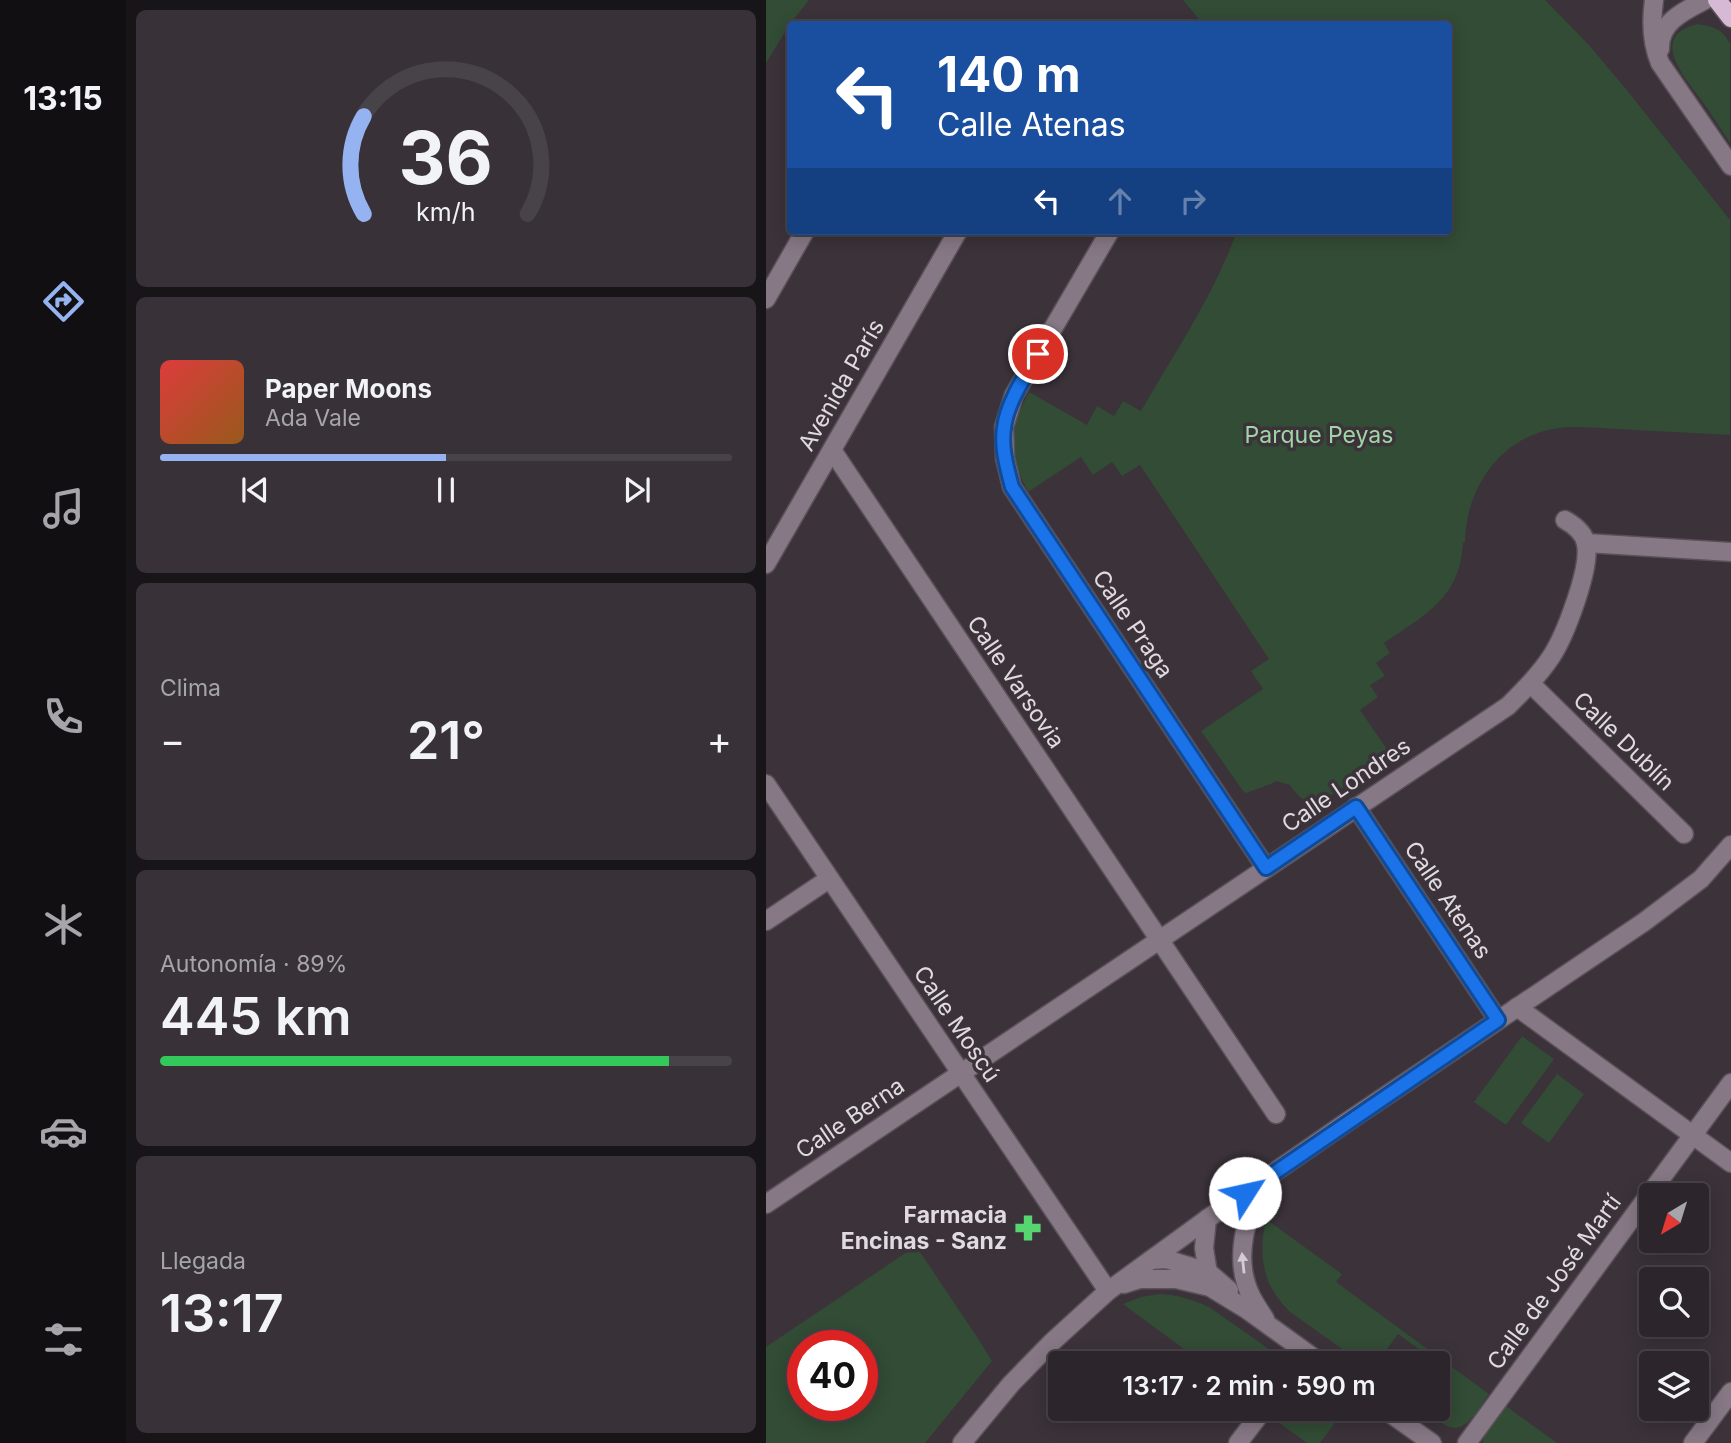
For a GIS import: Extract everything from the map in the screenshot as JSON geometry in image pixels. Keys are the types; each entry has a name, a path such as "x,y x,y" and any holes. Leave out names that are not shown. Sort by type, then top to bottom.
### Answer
{"main road":[{"path":"1717,0 1730,18"}],"street":[{"path":"1654,0 1654,48 1660,63 1730,166"},
{"path":"1660,63 1660,40 1667,25 1678,15 1705,0"},
{"path":"766,299 803,235"},
{"name":"Avenida París","path":"766,564 956,235"},
{"name":"Calle Praga","path":"1108,235 1014,395 1004,427 1005,458 1012,487 1266,868"},
{"name":"Calle Varsovia","path":"832,450 1276,1114"},
{"path":"1565,520 1580,530 1586,543 1730,552"},
{"name":"Calle Londres","path":"961,1073 1508,706 1531,684 1552,656 1566,628 1579,593 1586,543"},
{"name":"Calle Dublín","path":"1531,684 1684,834"},
{"name":"Calle Moscú","path":"766,784 1108,1292"},
{"name":"Calle Atenas","path":"1356,807 1498,1020"},
{"path":"962,1443 1011,1384 1108,1292 1207,1219 1644,922 1701,879 1730,845"},
{"path":"766,921 829,879"},
{"path":"1517,1007 1730,1163"},
{"name":"Calle Berna","path":"766,1204 961,1073"},
{"name":"Calle de José Martí","path":"1467,1443 1730,1083"},
{"path":"1264,1180 1242,1241 1242,1258 1250,1294 1269,1325"},
{"path":"1207,1219 1205,1248 1209,1279"},
{"path":"1150,1260 1166,1259 1209,1279 1269,1325 1295,1351"},
{"path":"1108,1292 1140,1279 1209,1279"},
{"path":"1694,1443 1730,1392"},
{"path":"1238,1443 1255,1421"},
{"path":"1401,1421 1432,1443"}],"green space":[{"path":"766,0 809,0 792,21 787,21 787,29 766,63"},
{"name":"Parque Peyas","path":"1183,0 1545,0 1589,45 1626,89 1730,220 1730,435 1561,428 1534,435 1517,443 1502,455 1489,469 1472,503 1455,578 1438,603 1426,614 1384,643 1390,653 1376,663 1385,676 1370,685 1378,697 1360,710 1391,755 1311,809 1290,785 1276,781 1246,793 1243,791 1201,731 1263,689 1251,671 1269,659 1140,465 1122,476 1112,462 1093,475 1081,457 1028,492 1014,454 1014,430 1029,392 1087,425 1097,406 1114,416 1123,401 1141,411 1205,301 1236,235 1452,235 1452,21 1200,21"},
{"path":"1698,24 1717,30 1730,44 1730,143 1674,58 1672,47 1675,37 1683,30"},
{"path":"1522,1036 1554,1059 1506,1125 1474,1102"},
{"path":"1557,1074 1584,1094 1549,1143 1521,1123"},
{"path":"1266,1219 1342,1274 1336,1282 1430,1351 1421,1351 1398,1334 1386,1351 1345,1351 1290,1312 1273,1291 1268,1280 1263,1258"},
{"path":"916,1246 992,1361 925,1443 766,1443 766,1347 787,1333 787,1421 878,1421 878,1330 791,1330"},
{"path":"1173,1295 1209,1307 1270,1351 1187,1351 1123,1304 1141,1297"},
{"path":"1450,1365 1489,1394 1467,1423 1454,1428 1440,1421 1450,1421"},
{"path":"1506,1406 1557,1443 1483,1443 1484,1436"},
{"path":"1277,1421 1336,1421 1320,1443 1307,1443"}],"place":[{"name":"Farmacia Encinas - Sanz","path":"1028,1228"}],"route":[{"path":"1038,354 1014,395 1004,427 1005,458 1012,487 1266,868 1356,807 1498,1020 1245,1193"}]}
